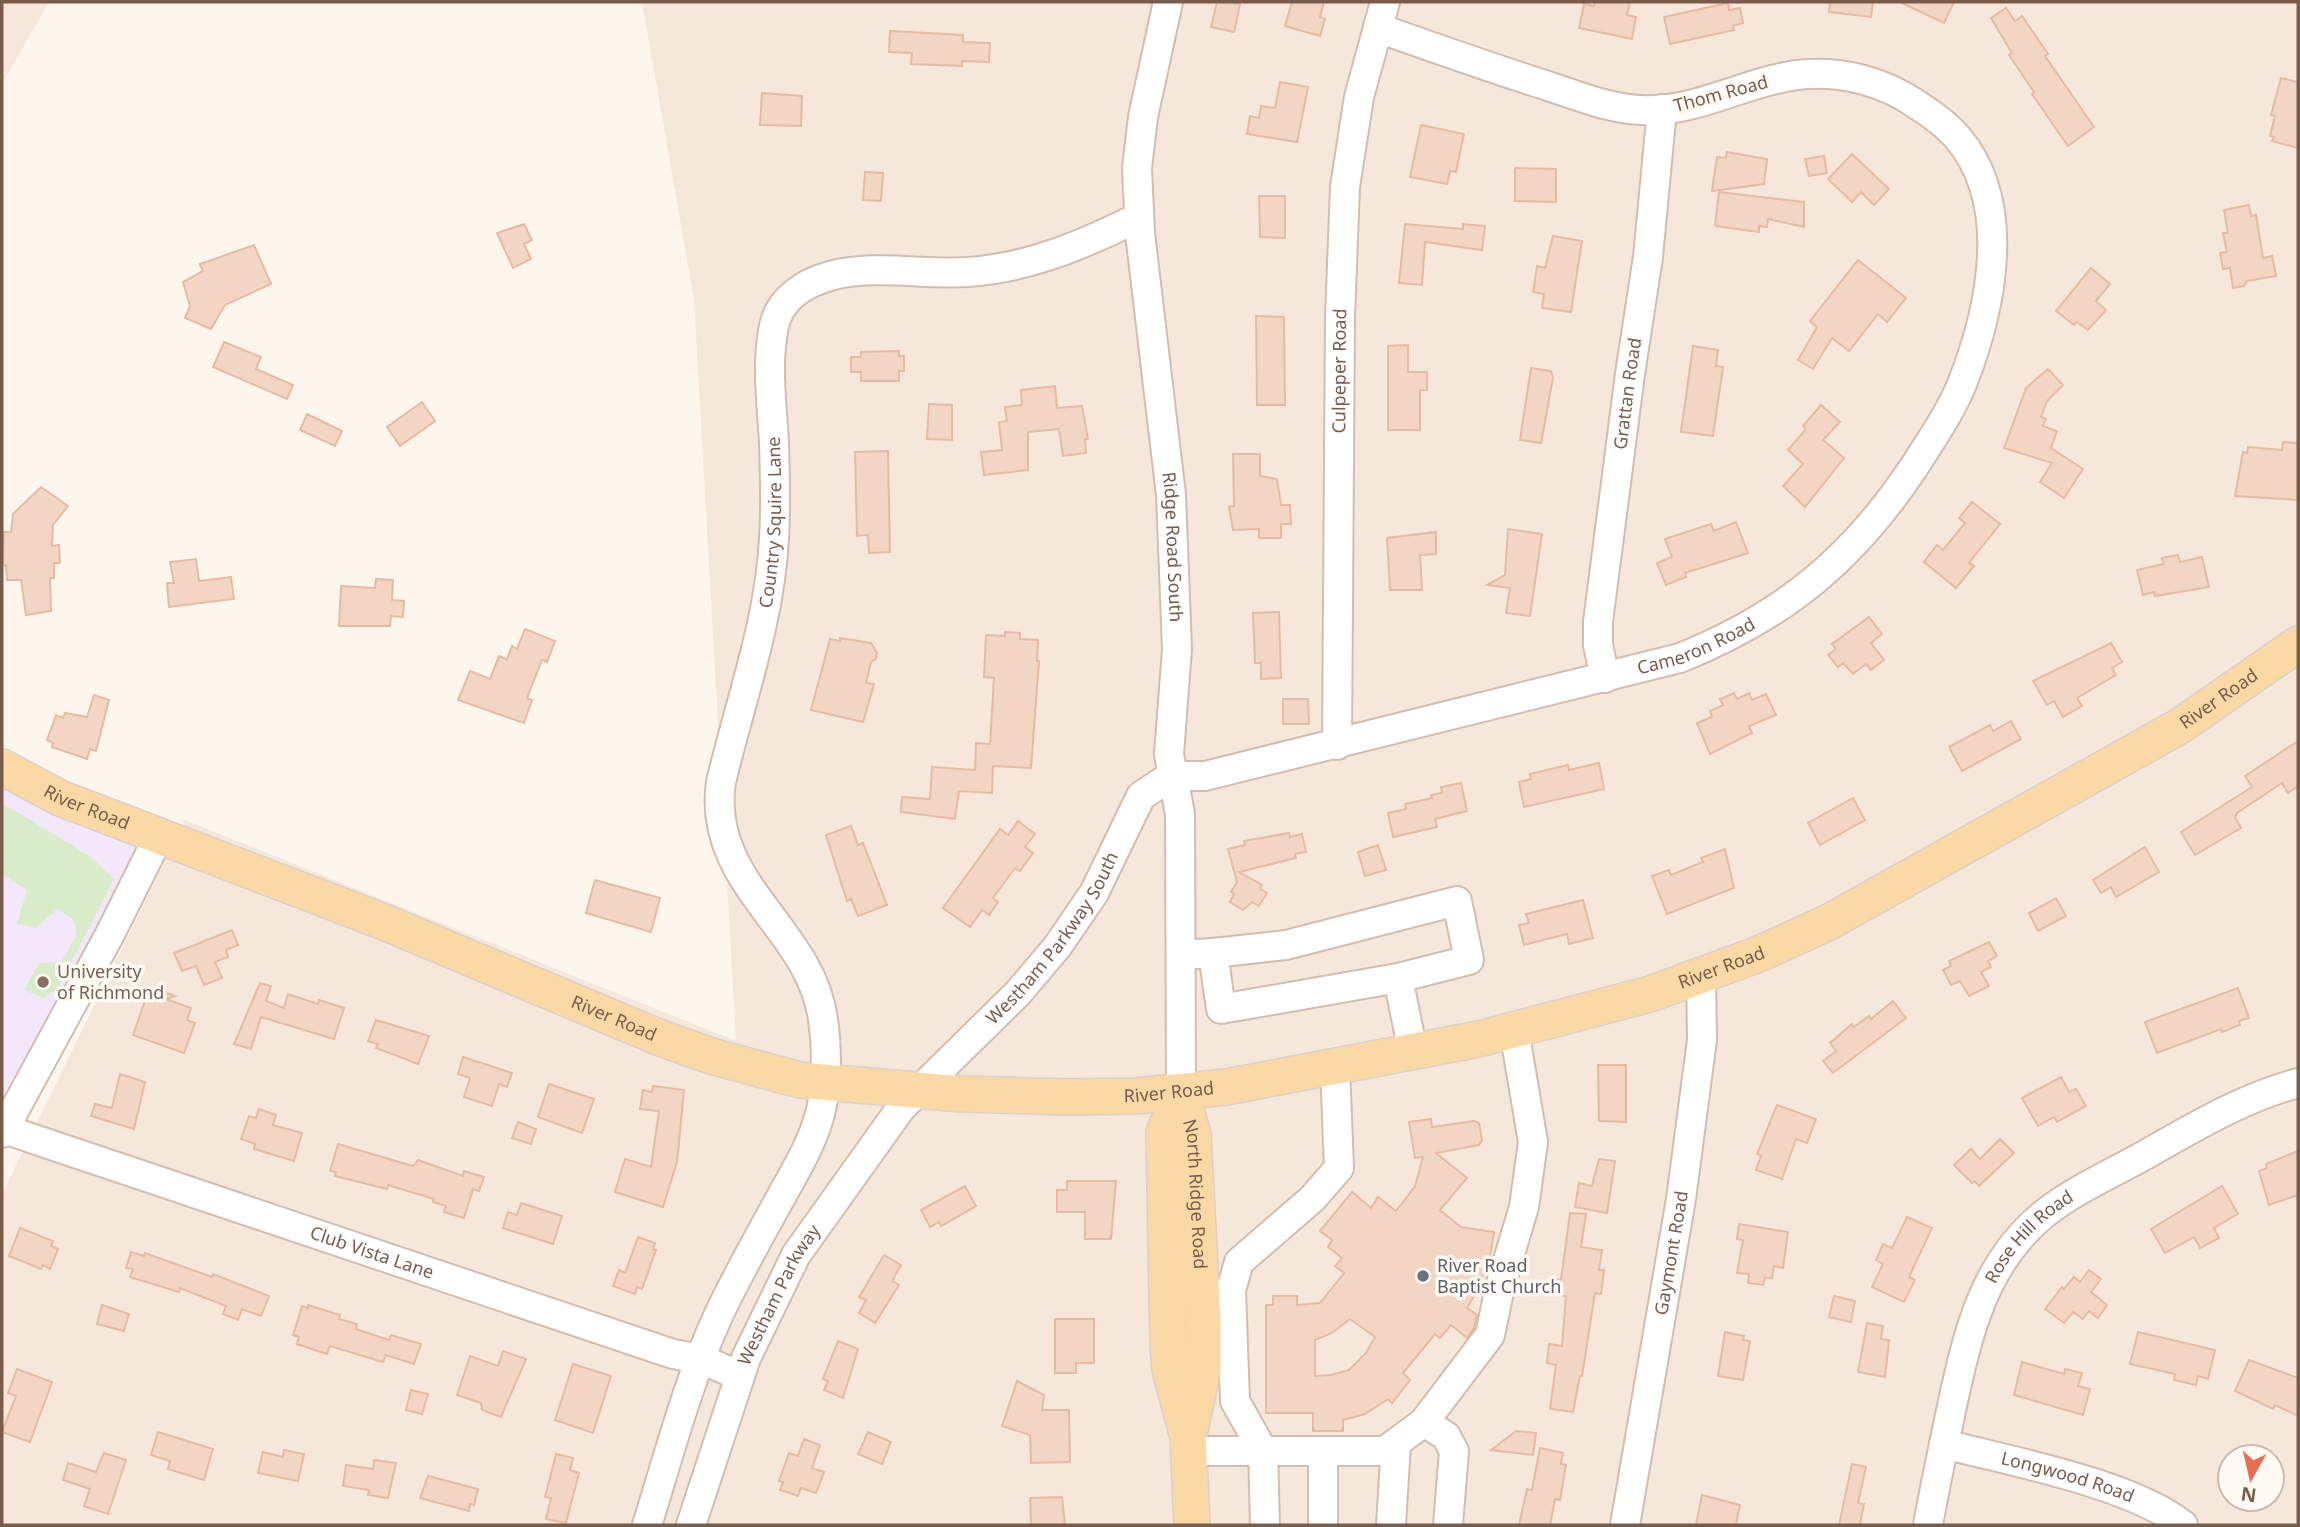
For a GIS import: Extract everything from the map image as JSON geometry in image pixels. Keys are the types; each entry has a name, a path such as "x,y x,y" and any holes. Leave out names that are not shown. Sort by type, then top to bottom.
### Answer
{"main road":[{"name":"River Road","path":"2,767 60,798 384,922 658,1037 753,1068 800,1080 917,1090 1067,1097 1181,1093 1413,1052 1514,1030 1650,994 1701,976 1848,912 2089,780 2180,726 2298,645"},
{"name":"North Ridge Road","path":"1181,1093 1193,1135 1203,1324 1203,1368 1188,1444 1192,1525"}],"street":[{"name":"Ridge Road South","path":"1168,2 1143,117 1136,168 1139,217 1171,495 1177,649 1169,734 1171,776 1180,814 1181,1093"},
{"name":"Thom Road","path":"1381,15 1581,97 1642,111 1694,104 1797,75 1843,75 1892,89 1941,121 1959,139 1981,176 1992,230"},
{"name":"Culpeper Road","path":"1337,745 1340,317 1345,187 1359,97 1381,15"},
{"name":"Grattan Road","path":"1605,678 1598,645 1600,609 1648,257 1662,109"},
{"name":"Country Squire Lane","path":"824,1082 823,1018 817,995 783,934 727,852 718,816 721,782 770,580 774,537 771,404 774,324 789,298 825,278 848,273 967,272 1013,267 1089,242 1139,217"},
{"name":"Cameron Road","path":"1171,776 1205,776 1680,658 1739,632 1806,590 1869,527 1940,427 1962,383 1986,300 1992,230"},
{"name":"Westham Parkway South","path":"917,1090 1018,993 1057,947 1094,893 1141,796 1171,776"},
{"path":"3,1131 110,934 159,836"},
{"path":"1180,954 1286,945 1458,901 1469,960 1398,978 1221,1009 1213,953"},
{"name":"Gaymont Road","path":"1625,1525 1683,1185 1702,1040 1704,1007 1701,976"},
{"path":"1398,978 1413,1052"},
{"path":"1188,1444 1263,1451 1385,1451 1424,1422 1490,1335 1500,1287 1524,1207 1533,1142 1514,1030"},
{"path":"1265,1525 1263,1451 1235,1401 1231,1290 1239,1262 1312,1199 1339,1168 1335,1066"},
{"path":"647,1525 718,1315 816,1127 824,1082"},
{"name":"Rose Hill Road","path":"1928,1525 1966,1339 1979,1299 2002,1260 2026,1230 2069,1197 2198,1126 2253,1099 2298,1083"},
{"name":"Westham Parkway","path":"691,1525 755,1338 809,1235 917,1090"},
{"name":"Club Vista Lane","path":"3,1131 673,1354 701,1359 740,1376"},
{"path":"1424,1422 1446,1436 1454,1451 1448,1525"},
{"path":"1391,1525 1396,1443"},
{"name":"Longwood Road","path":"1944,1444 2106,1489 2183,1525"},
{"path":"1323,1451 1323,1525"}],"shaded area":[{"path":"2,2 49,2 2,84"},
{"path":"642,2 2298,2 2298,1525 2,1525 2,1194 185,820 736,1041 694,300"},
{"name":"University of Richmond","path":"2,767 159,836 2,1133"}],"green space":[{"path":"2,803 91,857 114,879 58,988 43,998 24,990 39,963 61,962 77,934 73,919 57,909 36,928 17,924 27,890 2,874"}],"building":[{"path":"1217,2 1240,4 1234,32 1211,27"},
{"path":"1292,2 1324,2 1320,17 1325,19 1320,36 1285,26"},
{"path":"1595,2 1630,2 1627,15 1636,17 1632,39 1579,28 1584,4 1594,6"},
{"path":"1830,2 1873,2 1871,17 1829,12"},
{"path":"1900,2 1954,2 1944,23"},
{"path":"1728,3 1729,10 1740,8 1743,23 1733,26 1734,30 1670,44 1664,17"},
{"path":"2006,8 2015,21 2022,16 2048,54 2045,56 2094,127 2068,146 2032,94 2034,92 2009,55 2012,53 1991,18"},
{"path":"890,31 963,35 963,42 990,43 989,62 962,61 962,66 911,64 912,53 889,52"},
{"path":"2281,78 2298,82 2298,148 2272,141 2274,137 2270,136 2275,116 2271,115"},
{"path":"1280,82 1308,87 1297,142 1247,134 1250,116 1259,118 1261,106 1275,108"},
{"path":"762,93 802,96 801,126 760,125"},
{"path":"1421,125 1464,134 1456,172 1450,171 1447,184 1410,177"},
{"path":"1727,152 1767,159 1764,184 1712,191 1717,157 1726,158"},
{"path":"1852,154 1889,189 1874,205 1861,192 1852,202 1828,179"},
{"path":"1824,156 1827,173 1809,176 1805,159"},
{"path":"1515,168 1556,169 1556,202 1515,201"},
{"path":"865,172 883,173 881,201 863,200"},
{"path":"1719,192 1804,202 1804,227 1768,219 1767,227 1759,226 1759,232 1715,226"},
{"path":"1259,196 1285,196 1285,238 1260,237"},
{"path":"2249,205 2251,216 2256,215 2263,258 2272,256 2276,276 2247,281 2244,286 2233,288 2230,268 2223,269 2220,253 2227,252 2223,233 2228,233 2224,210"},
{"path":"524,224 532,240 524,244 531,259 513,268 497,233"},
{"path":"1405,224 1463,229 1463,224 1485,226 1482,250 1425,242 1422,285 1399,283"},
{"path":"1553,236 1582,241 1571,312 1542,308 1544,294 1533,292 1537,266 1545,268"},
{"path":"254,245 271,284 225,305 211,329 185,318 190,306 183,282 203,271 200,264"},
{"path":"1858,260 1906,298 1887,322 1878,314 1849,351 1832,338 1813,369 1798,360 1817,327 1810,321"},
{"path":"2091,268 2110,284 2096,301 2106,310 2088,330 2077,322 2074,325 2056,311"},
{"path":"1256,316 1284,317 1285,405 1257,405"},
{"path":"224,342 261,357 256,369 293,385 287,399 213,367"},
{"path":"1408,345 1408,372 1427,372 1427,390 1420,390 1420,430 1388,430 1388,346"},
{"path":"1693,346 1718,350 1716,366 1723,367 1713,436 1681,432"},
{"path":"899,351 899,356 904,356 904,371 899,371 899,381 861,381 861,372 851,372 851,357 861,357 861,352"},
{"path":"1531,368 1551,371 1553,378 1541,443 1520,440"},
{"path":"2048,369 2063,385 2047,401 2041,417 2046,419 2043,426 2057,431 2051,448 2083,469 2064,498 2040,482 2052,463 2004,448 2026,388"},
{"path":"1055,386 1057,408 1082,406 1088,439 1085,439 1086,453 1063,456 1059,429 1028,432 1028,470 984,475 981,452 1002,450 999,422 1007,421 1005,407 1022,405 1021,390"},
{"path":"422,402 435,421 400,446 387,427"},
{"path":"929,404 952,405 952,440 927,439"},
{"path":"1821,405 1840,422 1823,440 1844,458 1805,507 1783,486 1803,464 1788,450"},
{"path":"307,414 342,431 335,446 300,430"},
{"path":"2283,442 2298,443 2298,500 2235,496 2243,452 2247,453 2248,447 2282,450"},
{"path":"888,451 890,552 869,553 868,535 857,536 855,452"},
{"path":"1233,454 1260,454 1260,476 1277,479 1281,505 1290,505 1291,524 1281,524 1281,538 1259,538 1259,529 1233,530 1229,507 1234,506"},
{"path":"41,487 68,506 53,525 52,546 59,545 60,563 54,563 54,578 50,578 51,611 26,615 21,580 7,580 6,565 2,566 4,532 11,532 13,514"},
{"path":"1972,502 2000,524 1969,563 1974,566 1956,588 1924,562 1937,545 1943,550 1965,523 1959,518"},
{"path":"1736,522 1748,553 1685,573 1686,577 1666,585 1657,563 1672,557 1665,539 1711,524 1714,531"},
{"path":"1508,529 1542,534 1530,616 1506,613 1510,588 1487,585 1505,575"},
{"path":"1436,532 1436,554 1420,555 1422,590 1390,590 1387,538"},
{"path":"2178,555 2180,562 2202,557 2209,587 2155,596 2154,592 2143,595 2137,570 2164,564 2162,558"},
{"path":"196,559 199,581 231,577 234,599 169,607 167,583 174,583 170,562"},
{"path":"376,579 393,580 392,600 404,601 403,617 391,616 390,626 339,626 341,586 375,588"},
{"path":"1279,612 1281,678 1261,679 1261,663 1255,663 1253,613"},
{"path":"1869,617 1882,634 1871,643 1884,660 1871,670 1866,664 1853,674 1843,663 1838,667 1828,655 1836,649 1832,644"},
{"path":"525,629 555,641 547,662 542,660 527,698 532,700 524,723 458,700 470,671 490,679 499,656 507,659 512,646 517,649"},
{"path":"1005,632 1020,633 1020,639 1038,640 1039,661 1031,768 993,766 992,793 959,791 955,819 901,812 902,797 930,799 932,767 975,770 976,743 990,744 994,678 984,677 986,635 1005,636"},
{"path":"840,638 871,643 877,653 876,659 871,662 866,683 874,684 863,722 811,710 830,639 840,641"},
{"path":"2111,643 2122,662 2112,668 2116,675 2077,698 2082,706 2063,717 2054,701 2047,705 2033,681"},
{"path":"1734,693 1737,699 1749,693 1752,700 1766,694 1776,715 1749,726 1752,733 1710,754 1697,723 1712,717 1710,711 1723,705 1720,699"},
{"path":"94,695 109,700 96,751 90,749 87,759 52,747 53,743 47,740 56,715 63,718 65,713 87,717"},
{"path":"1283,699 1308,699 1309,724 1283,724"},
{"path":"2011,721 2021,739 1962,771 1949,747 1990,725 1993,731"},
{"path":"2298,741 2298,786 2288,793 2282,783 2237,813 2235,817 2241,828 2195,855 2181,832 2252,787 2245,776"},
{"path":"1599,763 1604,789 1524,807 1519,782 1531,779 1530,774 1568,765 1569,770"},
{"path":"1461,783 1467,811 1435,819 1437,827 1393,837 1388,813 1406,809 1405,804 1432,798 1431,795 1442,793 1441,787"},
{"path":"1853,798 1865,820 1820,845 1808,823"},
{"path":"1018,821 1035,834 1025,847 1033,853 1020,871 1015,868 993,898 998,902 989,915 982,910 970,927 943,908 1000,829 1008,835"},
{"path":"851,826 858,845 863,843 887,905 858,916 851,899 847,901 826,835"},
{"path":"1289,833 1290,837 1302,834 1306,852 1295,854 1296,858 1239,872 1262,885 1260,889 1267,893 1259,906 1252,902 1243,910 1230,902 1234,894 1231,892 1237,882 1228,849 1245,845 1244,841"},
{"path":"1378,845 1386,870 1365,876 1358,852"},
{"path":"2145,847 2159,872 2116,897 2111,887 2101,893 2093,880"},
{"path":"1725,849 1734,888 1667,914 1652,876 1669,870 1671,875 1703,862 1701,858"},
{"path":"595,880 660,898 651,932 586,913"},
{"path":"2056,898 2066,916 2038,931 2029,913"},
{"path":"1583,900 1593,938 1569,944 1567,934 1524,945 1519,925 1529,923 1526,914"},
{"path":"232,930 238,945 226,950 228,957 215,962 222,978 204,985 196,966 182,971 174,953"},
{"path":"1989,942 1997,956 1988,961 1991,967 1981,972 1989,986 1969,996 1960,981 1951,985 1943,970 1951,966 1949,961"},
{"path":"260,983 271,986 266,1001 284,1008 288,994 318,1004 319,1000 344,1008 334,1039 261,1017 251,1049 234,1044"},
{"path":"150,987 175,996 166,999 191,1008 187,1020 195,1023 184,1053 133,1035"},
{"path":"2238,988 2249,1018 2222,1032 2221,1029 2157,1053 2145,1022"},
{"path":"1893,1001 1906,1018 1833,1073 1823,1061 1836,1051 1830,1043 1852,1024 1854,1027 1869,1016 1871,1019"},
{"path":"376,1020 429,1036 418,1064 376,1048 378,1044 368,1041"},
{"path":"463,1057 512,1073 507,1087 499,1084 492,1106 464,1097 470,1078 458,1074"},
{"path":"1598,1065 1626,1065 1626,1122 1599,1121"},
{"path":"120,1074 145,1082 134,1129 91,1116 95,1104 112,1108"},
{"path":"2061,1077 2069,1092 2076,1089 2086,1106 2057,1122 2054,1117 2038,1126 2022,1098"},
{"path":"549,1084 594,1099 582,1133 538,1117"},
{"path":"653,1086 684,1090 677,1162 663,1207 615,1192 625,1159 651,1167 659,1111 640,1109 643,1090 652,1092"},
{"path":"1777,1105 1816,1119 1807,1143 1796,1139 1782,1179 1756,1170 1761,1156 1757,1154"},
{"path":"259,1109 276,1115 273,1125 302,1133 294,1161 254,1149 255,1144 241,1139 249,1116 256,1118"},
{"name":"River Road Baptist Church","path":"1431,1119 1432,1127 1474,1121 1479,1123 1482,1140 1479,1145 1436,1153 1467,1178 1440,1210 1461,1227 1494,1232 1488,1269 1471,1290 1475,1294 1467,1308 1477,1315 1474,1328 1467,1338 1451,1325 1440,1338 1435,1334 1403,1373 1410,1380 1392,1403 1388,1399 1365,1414 1343,1420 1343,1431 1313,1431 1313,1413 1266,1413 1266,1305 1273,1305 1273,1296 1297,1296 1297,1305 1320,1303 1344,1273 1335,1266 1342,1258 1328,1247 1332,1240 1320,1231 1352,1192 1371,1208 1378,1197 1396,1211 1415,1186 1423,1157 1415,1158 1409,1122","holes":["1350,1319 1375,1337 1366,1353 1349,1370 1315,1376 1315,1340 1332,1333"]},
{"path":"518,1122 536,1129 531,1144 512,1138"},
{"path":"2000,1139 2014,1153 1979,1186 1975,1181 1972,1183 1954,1165 1971,1149 1980,1159"},
{"path":"338,1144 413,1166 418,1160 463,1176 464,1171 484,1177 479,1191 473,1189 464,1218 444,1212 446,1206 433,1202 434,1199 388,1185 387,1189 335,1176 336,1172 330,1171"},
{"path":"2298,1151 2298,1195 2269,1205 2259,1171 2267,1168 2266,1164"},
{"path":"1599,1159 1615,1161 1607,1213 1575,1207 1579,1183 1592,1186"},
{"path":"1067,1181 1116,1181 1111,1239 1085,1239 1085,1212 1057,1212 1057,1190 1067,1190"},
{"path":"965,1186 976,1206 941,1226 939,1222 930,1227 921,1210"},
{"path":"2222,1186 2238,1214 2214,1228 2219,1238 2200,1248 2194,1237 2165,1253 2151,1229"},
{"path":"521,1203 562,1216 553,1244 503,1228 508,1212 517,1215"},
{"path":"1570,1213 1586,1214 1581,1247 1602,1250 1599,1270 1604,1270 1601,1294 1595,1293 1582,1376 1573,1412 1550,1409 1556,1365 1547,1363 1549,1344 1562,1346 1566,1296 1552,1294 1554,1279 1561,1280"},
{"path":"1907,1217 1932,1228 1909,1277 1915,1280 1904,1302 1872,1287 1883,1264 1876,1260 1883,1244 1892,1248"},
{"path":"1739,1224 1788,1232 1783,1268 1774,1266 1772,1278 1765,1277 1763,1285 1748,1283 1749,1274 1737,1273 1743,1240 1737,1239"},
{"path":"20,1228 53,1241 51,1246 58,1249 50,1269 43,1265 41,1269 9,1256"},
{"path":"638,1237 655,1243 653,1249 656,1250 642,1289 637,1287 635,1294 613,1286 619,1270 625,1273"},
{"path":"131,1252 144,1256 145,1253 212,1277 213,1274 269,1296 261,1316 242,1309 238,1320 223,1314 226,1306 180,1288 179,1292 130,1277 133,1269 126,1268"},
{"path":"884,1255 901,1265 892,1281 899,1285 875,1323 859,1313 866,1300 859,1297"},
{"path":"2089,1270 2101,1279 2091,1292 2107,1305 2098,1318 2089,1311 2083,1319 2073,1312 2064,1323 2045,1309 2062,1287 2064,1289 2074,1277 2080,1282"},
{"path":"1834,1296 1855,1301 1851,1322 1829,1317"},
{"path":"102,1305 129,1314 124,1331 97,1324"},
{"path":"308,1305 340,1315 339,1319 357,1324 356,1329 389,1340 391,1335 421,1344 414,1364 386,1355 383,1362 330,1346 327,1354 297,1344 299,1337 293,1335 302,1306 308,1308"},
{"path":"1055,1319 1094,1319 1094,1363 1076,1363 1076,1373 1055,1373"},
{"path":"1867,1323 1883,1326 1881,1339 1889,1340 1885,1377 1858,1372"},
{"path":"1725,1332 1744,1336 1743,1340 1750,1341 1743,1380 1718,1376"},
{"path":"2138,1332 2215,1350 2208,1379 2198,1376 2196,1385 2174,1380 2175,1374 2130,1364"},
{"path":"838,1341 858,1349 843,1398 824,1390 828,1381 823,1379"},
{"path":"503,1351 526,1359 501,1417 482,1410 481,1403 457,1395 470,1356 498,1366"},
{"path":"2249,1360 2298,1378 2298,1416 2275,1405 2273,1409 2235,1391"},
{"path":"2022,1362 2064,1374 2065,1369 2082,1373 2078,1386 2090,1389 2083,1415 2014,1395"},
{"path":"573,1364 611,1376 593,1433 555,1420"},
{"path":"17,1369 52,1382 30,1442 2,1432 16,1396 8,1393"},
{"path":"1017,1381 1044,1395 1042,1410 1069,1410 1070,1462 1031,1463 1030,1435 1002,1426"},
{"path":"411,1390 428,1394 422,1414 406,1410"},
{"path":"1516,1431 1536,1433 1533,1455 1491,1450"},
{"path":"158,1432 213,1449 204,1480 168,1469 170,1461 151,1455"},
{"path":"868,1432 891,1442 882,1464 858,1454"},
{"path":"804,1439 820,1445 812,1468 824,1472 816,1493 801,1488 798,1496 780,1490 783,1482 779,1481 789,1453 798,1456"},
{"path":"1540,1448 1563,1453 1561,1464 1566,1465 1560,1500 1555,1499 1550,1525 1519,1525 1527,1489 1532,1490"},
{"path":"284,1450 304,1454 298,1481 258,1473 263,1452 283,1457"},
{"path":"104,1453 126,1460 108,1514 84,1506 90,1489 63,1480 68,1463 96,1472"},
{"path":"556,1454 573,1458 570,1470 579,1473 566,1523 546,1519 551,1498 545,1497"},
{"path":"374,1460 396,1463 388,1498 368,1495 369,1490 343,1486 346,1465 373,1469"},
{"path":"1852,1464 1866,1467 1858,1503 1864,1504 1860,1525 1839,1525"},
{"path":"428,1476 478,1489 474,1505 470,1504 469,1511 420,1498"},
{"path":"1702,1495 1740,1505 1736,1525 1696,1525"},
{"path":"1062,1497 1065,1525 1031,1525 1030,1498"}],"place":[{"name":"University of Richmond","path":"43,982"},
{"name":"River Road Baptist Church","path":"1423,1276"}]}
